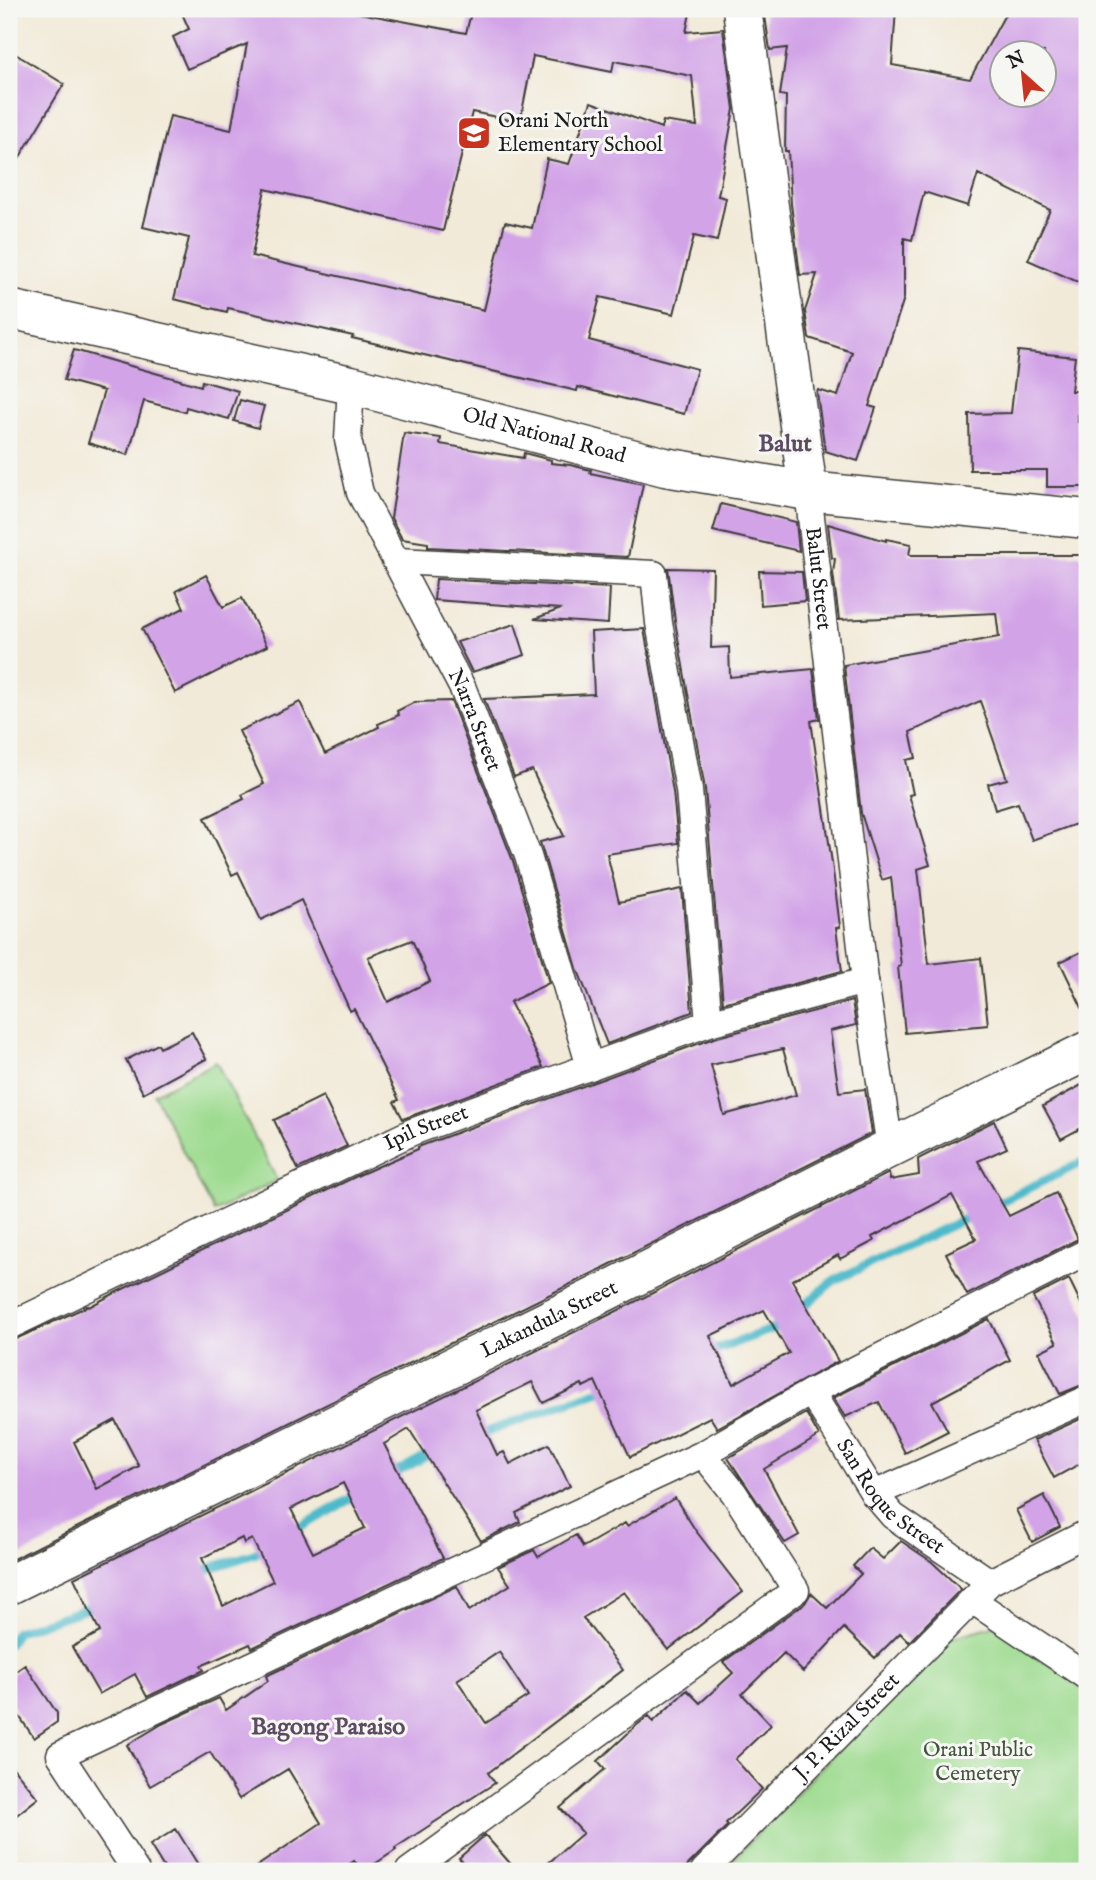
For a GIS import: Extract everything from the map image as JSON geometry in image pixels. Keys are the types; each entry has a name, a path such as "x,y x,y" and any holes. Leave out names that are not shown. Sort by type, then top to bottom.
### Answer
{"street":[{"name":"Balut Street","path":"742,9 808,491 865,981 890,1148"},
{"name":"Old National Road","path":"9,309 351,385 665,467 808,491 1087,519"},
{"name":"Narra Street","path":"351,385 348,440 360,493 463,688 523,843 590,1067"},
{"path":"397,561 654,574 659,623 689,790 709,1023"},
{"name":"Ipil Street","path":"9,1326 412,1132 709,1023 865,981"},
{"name":"Lakandula Street","path":"9,1585 1087,1051"},
{"path":"136,1871 60,1755 703,1454 811,1392 1087,1252"},
{"name":"San Roque Street","path":"811,1392 874,1494 893,1516 1087,1677"},
{"path":"874,1494 1087,1399"},
{"path":"409,1871 796,1590 734,1493 703,1454"},
{"name":"J. P. Rizal Street","path":"704,1871 981,1591 1087,1533"}],"green space":[{"path":"216,1062 277,1180 214,1212 154,1094"},
{"name":"Orani Public Cemetery","path":"996,1625 1087,1690 1087,1871 722,1871 944,1640"}],"building":[{"name":"Orani North Elementary School","path":"180,9 338,9 466,33 472,9 691,9 686,32 723,29 734,109 718,196 726,198 717,241 694,236 674,314 600,297 589,340 697,369 684,414 578,387 577,391 352,338 353,336 228,308 227,312 174,299 189,238 143,227 170,116 231,130 247,44 187,69 173,37 189,29","holes":["533,56 612,72 614,61 692,76 697,126 663,121 661,128 591,102 569,164 547,159 532,228 505,222 484,310 252,256 265,189 443,231 472,112 520,122"]},
{"path":"764,9 896,9 892,65 970,79 988,46 988,108 1058,108 1058,38 992,38 1008,9 1087,9 1087,286 1028,260 1050,210 978,174 968,206 924,192 912,240 904,238 904,298 869,406 876,408 858,461 825,451 817,393 818,390 838,396 852,352 809,338 805,311 817,274 800,275 791,204 788,151 785,151 786,96 780,95 787,48 770,50"},
{"path":"9,50 64,84 9,175"},
{"path":"74,350 201,386 202,381 238,391 229,419 186,407 185,412 144,401 128,455 88,443 104,391 64,380"},
{"path":"1018,351 1075,357 1071,391 1079,391 1078,422 1085,422 1087,487 1047,487 1047,470 970,470 969,414 1011,413"},
{"path":"240,400 264,406 258,428 234,421"},
{"path":"404,433 441,438 440,444 523,458 524,453 551,460 551,463 570,465 591,470 590,473 643,484 628,557 428,547 428,543 402,539 391,518"},
{"path":"721,504 796,522 799,551 713,531"},
{"path":"828,524 886,541 911,544 909,555 1087,555 1087,820 1032,840 1018,803 995,810 988,784 1007,779 980,701 910,732 916,758 906,760 913,794 909,795 930,865 918,869 929,964 981,958 988,1025 905,1033 891,877 882,880 861,813 844,665 999,637 996,613 839,620 833,573 835,559 832,558"},
{"path":"668,568 713,569 711,648 729,647 730,677 813,669 819,719 811,721 840,927 836,928 842,971 723,1003 705,789"},
{"path":"759,571 802,572 805,601 761,605"},
{"path":"206,575 223,607 242,598 267,646 175,693 142,629 184,608 176,591"},
{"path":"436,579 610,588 608,624 534,619 561,609 434,600"},
{"path":"515,624 525,655 472,672 457,642"},
{"path":"644,629 673,792 678,843 607,854 619,902 682,889 692,1012 607,1044 577,968 540,842 564,836 532,770 514,777 484,699 594,694 591,632"},
{"path":"451,701 513,861 549,983 510,1002 543,1067 403,1119 394,1102 399,1100 354,1009 350,1011 301,900 261,920 238,872 232,875 205,818 244,799 242,795 264,784 239,731 300,702 325,754 379,727 378,724 399,715 397,711 415,702","holes":["412,940 430,981 388,1002 368,957"]},
{"path":"1087,949 1087,1018 1060,962"},
{"path":"852,1001 856,1025 830,1031 839,1092 865,1089 872,1133 9,1561 9,1342 89,1307 418,1147 714,1038","holes":["783,1049 796,1095 724,1115 711,1065","115,1420 139,1466 97,1489 74,1442"]},
{"path":"192,1032 206,1059 143,1093 126,1060 158,1044 160,1048"},
{"path":"1087,1082 1087,1125 1061,1139 1043,1106"},
{"path":"323,1096 347,1146 298,1169 274,1120"},
{"path":"994,1121 1007,1148 978,1161 1009,1216 1056,1193 1078,1239 967,1295 946,1253 976,1239 952,1195 872,1237 874,1241 840,1259 838,1255 792,1280 838,1361 717,1428 710,1417 630,1457 595,1381 583,1387 582,1384 543,1403 532,1382 476,1410 497,1455 504,1452 510,1464 549,1444 570,1486 516,1513 520,1522 481,1541 409,1429 384,1444 443,1558 252,1648 250,1644 201,1666 204,1670 147,1697 135,1674 99,1694 72,1647 100,1632 74,1578 615,1312 889,1173 890,1180 919,1175 918,1159","holes":["764,1310 789,1353 733,1384 710,1336","343,1483 365,1528 313,1553 291,1509","242,1538 244,1543 252,1539 273,1581 223,1606 202,1558"]},
{"path":"1069,1279 1087,1316 1087,1383 1060,1394 1039,1352 1057,1343 1033,1297"},
{"path":"989,1319 1010,1360 932,1402 948,1431 905,1453 879,1402 845,1417 833,1398"},
{"path":"806,1413 819,1436 764,1469 799,1535 785,1543 728,1458"},
{"path":"1087,1416 1087,1460 1054,1478 1034,1440"},
{"path":"1044,1495 1060,1527 1032,1542 1016,1510"},
{"path":"675,1498 696,1531 743,1592 668,1650 624,1592 583,1618 623,1670 488,1773 495,1783 364,1871 354,1861 339,1871 250,1871 321,1823 288,1769 239,1799 210,1752 150,1786 127,1745 162,1724 219,1698 226,1710 268,1681 266,1676 457,1586 469,1611 510,1585 498,1567 534,1550 538,1557 576,1535 583,1547 625,1523 627,1526","holes":["499,1652 528,1696 486,1723 457,1680"]},
{"path":"901,1541 932,1562 961,1589 909,1642 900,1633 875,1658 844,1628 803,1672 784,1653 742,1694 771,1725 735,1759 762,1789 682,1871 539,1871 583,1833 560,1808 605,1769 598,1761 637,1725 649,1716 653,1722 687,1690 700,1703 733,1673 723,1662 805,1603 811,1593 827,1608 861,1574 853,1566 870,1548 883,1559"},
{"path":"25,1665 57,1713 57,1722 34,1738 9,1701 9,1676"},
{"path":"9,1763 38,1798 9,1821"},
{"path":"176,1829 202,1871 166,1871 150,1845"},
{"path":"485,1835 517,1871 471,1871 459,1858"}],"waterway":[{"path":"991,1206 1087,1160"},
{"path":"798,1311 833,1281 975,1214"},
{"path":"707,1353 778,1327 784,1322"},
{"path":"476,1436 611,1387"},
{"path":"388,1477 437,1450"},
{"path":"291,1533 360,1493"},
{"path":"198,1572 254,1554 266,1547"},
{"path":"9,1643 16,1632 98,1605"}],"place":[{"name":"Orani North Elementary School","path":"474,133"}],"district":[{"name":"Balut","path":"785,444"},
{"name":"Bagong Paraiso","path":"328,1727"}]}
